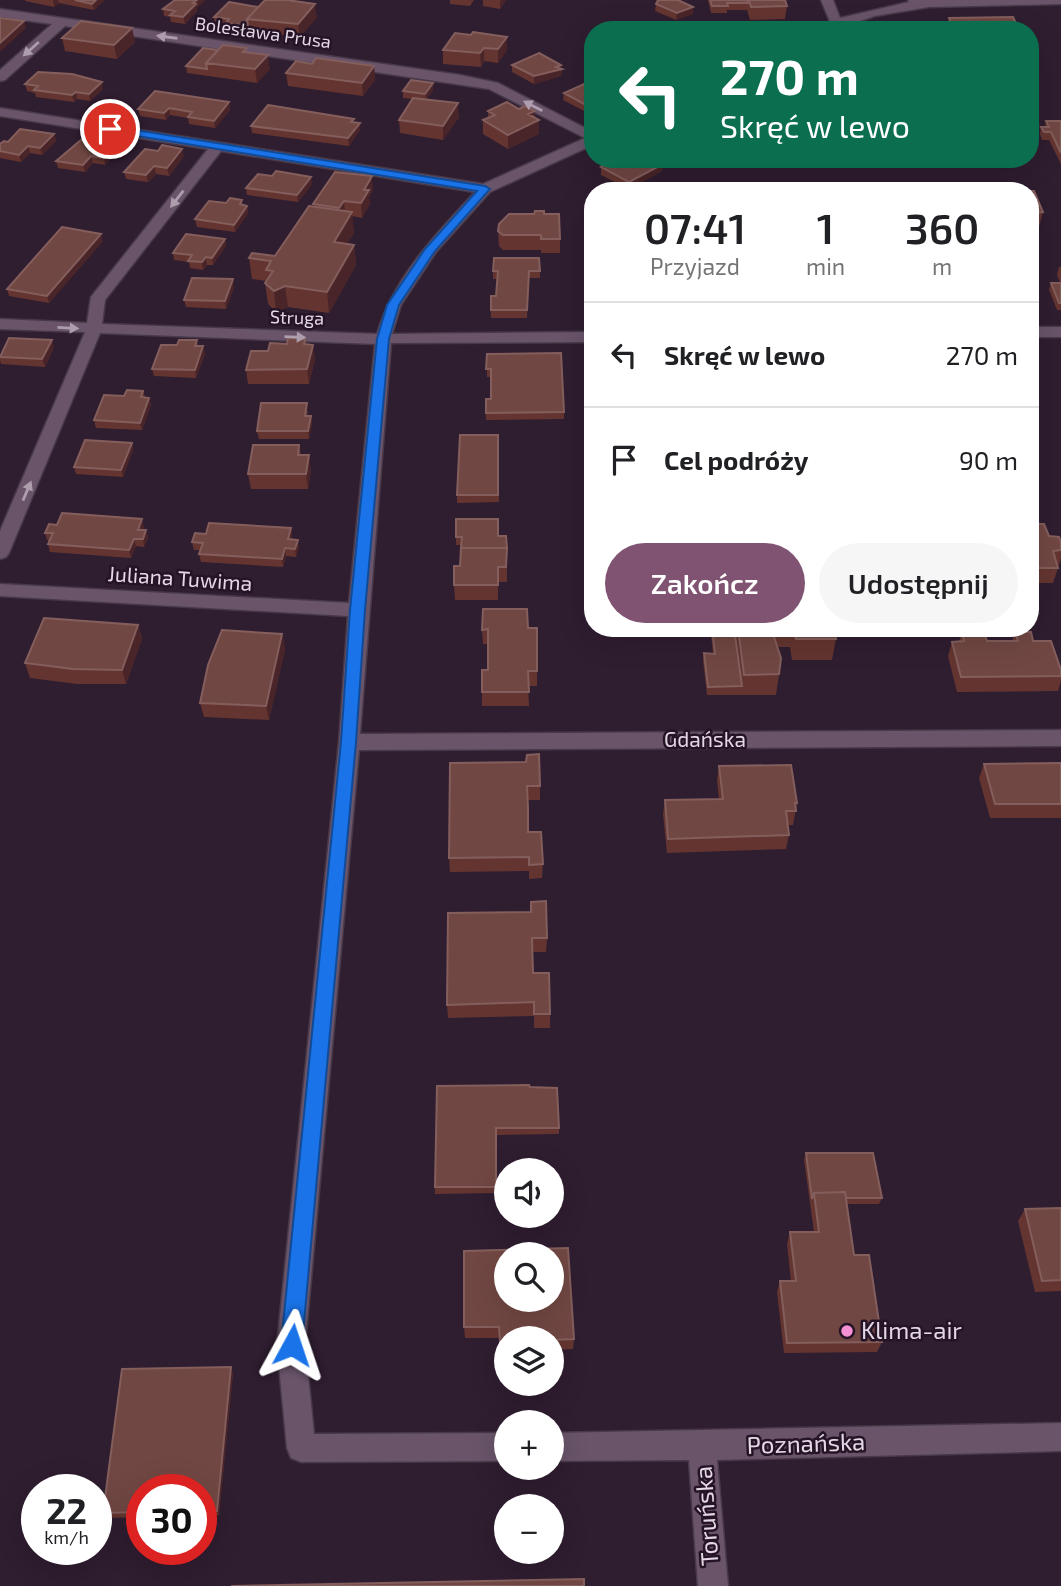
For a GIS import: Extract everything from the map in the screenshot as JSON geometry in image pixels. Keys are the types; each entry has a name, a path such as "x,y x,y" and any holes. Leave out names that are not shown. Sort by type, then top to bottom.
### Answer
{"street":[{"path":"827,0 835,21"},
{"path":"914,0 929,3"},
{"path":"1054,0 1061,15"},
{"path":"844,21 894,8 929,3 1061,0"},
{"name":"Bolesława Prusa","path":"0,13 493,86 584,134"},
{"path":"0,77 62,22"},
{"path":"0,112 485,189"},
{"path":"494,1447 300,1448 292,1345 349,742 358,610 383,339 393,305 430,249 485,189 584,143"},
{"path":"0,553 94,329 97,300 219,145"},
{"name":"Struga","path":"0,324 383,339 584,337"},
{"path":"1039,332 1061,332"},
{"name":"Juliana Tuwima","path":"0,590 309,610 358,610"},
{"name":"Gdańska","path":"349,742 1061,738"},
{"name":"Poznańska","path":"564,1447 1061,1437"},
{"name":"Toruńska","path":"702,1446 713,1586"}],"building":[{"path":"75,0 96,0 92,4"},
{"path":"175,0 197,0 183,17 170,15 175,11 163,9"},
{"path":"265,0 315,4 298,24 247,19"},
{"path":"658,0 678,0 693,7 677,13 656,4"},
{"path":"710,0 747,0 748,3 712,6"},
{"path":"749,0 785,0 787,6 751,7"},
{"path":"229,2 258,7 247,19 248,26 226,23 229,19 214,17"},
{"path":"1013,17 1015,21 950,21 949,18"},
{"path":"0,18 24,21 0,43"},
{"path":"81,21 132,28 114,45 62,38"},
{"path":"473,32 507,37 498,49 484,48 480,53 443,50 455,33 471,35"},
{"path":"223,45 247,48 243,52 268,55 255,69 206,63"},
{"path":"203,48 218,50 206,63 207,69 186,66"},
{"path":"539,53 561,65 556,67 562,69 534,76 512,65"},
{"path":"316,58 374,66 362,83 286,73 296,61 312,64"},
{"path":"38,72 72,74 102,82 89,94 76,92 72,95 34,90 38,86 25,84"},
{"path":"411,80 433,83 425,94 403,91"},
{"path":"584,84 584,104 564,93"},
{"path":"155,91 229,102 214,121 188,117 192,112 169,108 164,113 138,109"},
{"path":"413,98 458,103 443,126 399,120"},
{"path":"507,102 519,109 525,106 535,111 528,114 539,120 508,135 483,120 495,115 488,111"},
{"path":"268,105 354,119 351,122 360,123 348,138 251,126"},
{"path":"1046,121 1061,121 1061,153 1051,132 1044,132 1041,127 1049,127"},
{"path":"20,129 54,134 40,148 28,146 19,155 0,151 0,144 8,142"},
{"path":"102,136 120,139 104,158 91,156 83,165 56,161 82,139 97,141"},
{"path":"162,145 182,149 167,168 154,166 146,175 124,172 145,149 158,151"},
{"path":"603,168 655,168 629,182"},
{"path":"276,171 311,177 297,195 246,188 258,174 272,176"},
{"path":"335,172 372,176 364,190 369,190 361,203 344,201 339,208 313,204"},
{"path":"230,198 242,200 240,204 247,206 234,225 195,219 209,201 226,203"},
{"path":"309,206 352,212 334,242 354,245 327,292 285,286 274,291 265,283 273,271 266,270 271,261 249,258 252,253 275,256"},
{"path":"535,211 559,214 560,239 541,239 541,235 503,235 498,231 499,224 509,214 534,214"},
{"path":"62,227 101,234 47,296 7,289"},
{"path":"186,234 225,239 212,258 206,257 202,262 188,261 192,255 173,253"},
{"path":"494,258 539,258 540,271 529,271 527,310 491,310 491,296 496,296 498,271 493,271"},
{"path":"192,278 233,279 225,301 184,300"},
{"path":"1051,283 1061,283 1061,303 1059,303"},
{"path":"9,338 52,340 42,359 0,357"},
{"path":"288,338 305,339 304,344 313,345 307,369 246,370 251,351 268,351 270,343 287,344"},
{"path":"179,340 197,340 195,346 203,346 195,370 152,369 161,345 177,345"},
{"path":"561,353 564,412 486,413 486,399 491,399 491,369 486,369 487,354"},
{"path":"127,390 143,391 141,397 149,398 140,423 94,420 104,395 124,396"},
{"path":"261,403 307,403 305,416 311,416 308,431 257,431"},
{"path":"460,435 498,435 498,495 457,495"},
{"path":"85,440 132,443 121,470 74,467"},
{"path":"253,445 299,445 298,455 309,455 306,474 248,474"},
{"path":"62,513 142,519 138,530 146,530 143,539 134,539 129,550 48,544 53,533 45,533 49,524 57,525"},
{"path":"456,519 498,519 498,536 506,536 507,548 461,548 462,537 456,537"},
{"path":"209,523 291,528 288,539 298,540 295,549 285,548 282,559 199,554 203,543 192,542 195,533 206,534"},
{"path":"1039,524 1044,524 1049,536 1059,537 1061,550 1053,551 1058,568 1039,568"},
{"path":"461,548 507,548 506,567 498,567 498,585 454,585 454,566 460,566"},
{"path":"483,609 527,609 528,628 537,628 537,671 528,671 529,692 482,692 482,670 488,670 488,629 482,630"},
{"path":"44,618 138,625 122,670 73,669 25,663"},
{"path":"222,630 282,634 266,706 200,703 208,665"},
{"path":"713,637 735,637 742,686 708,687 704,653 715,654"},
{"path":"739,637 774,637 781,658 779,674 744,675"},
{"path":"796,637 836,639 796,639"},
{"path":"963,637 986,637 987,641 1018,641 1017,637 1051,641 1061,676 961,677 952,642 964,641"},
{"path":"539,754 540,786 527,786 528,832 541,832 543,864 529,865 529,857 449,858 450,763 526,762 527,755"},
{"path":"1061,763 1061,804 995,804 984,764"},
{"path":"791,765 797,803 796,811 786,811 789,835 668,839 665,800 723,799 719,766"},
{"path":"546,901 547,938 532,938 533,973 549,973 550,1014 534,1014 534,1002 447,1005 448,913 531,912 531,902"},
{"path":"529,1085 557,1088 559,1128 496,1128 494,1187 435,1187 437,1086"},
{"path":"806,1153 873,1153 882,1198 846,1198 845,1192 814,1193 812,1199"},
{"path":"845,1192 854,1255 869,1255 882,1342 787,1343 780,1281 796,1281 790,1232 819,1232 814,1193"},
{"path":"1061,1208 1061,1280 1042,1281 1025,1209"},
{"path":"564,1248 568,1248 574,1339 564,1339 564,1326 464,1327 464,1251 494,1250 494,1312 564,1312"},
{"path":"231,1367 217,1511 217,1474 126,1474 126,1512 112,1513 112,1474 108,1474 122,1369"},
{"path":"584,1579 584,1586 231,1586"}],"place":[{"name":"Klima-air","path":"847,1331"}],"route":[{"path":"110,129 485,189 430,249 393,305 383,339 358,610 349,742 292,1345"}]}
